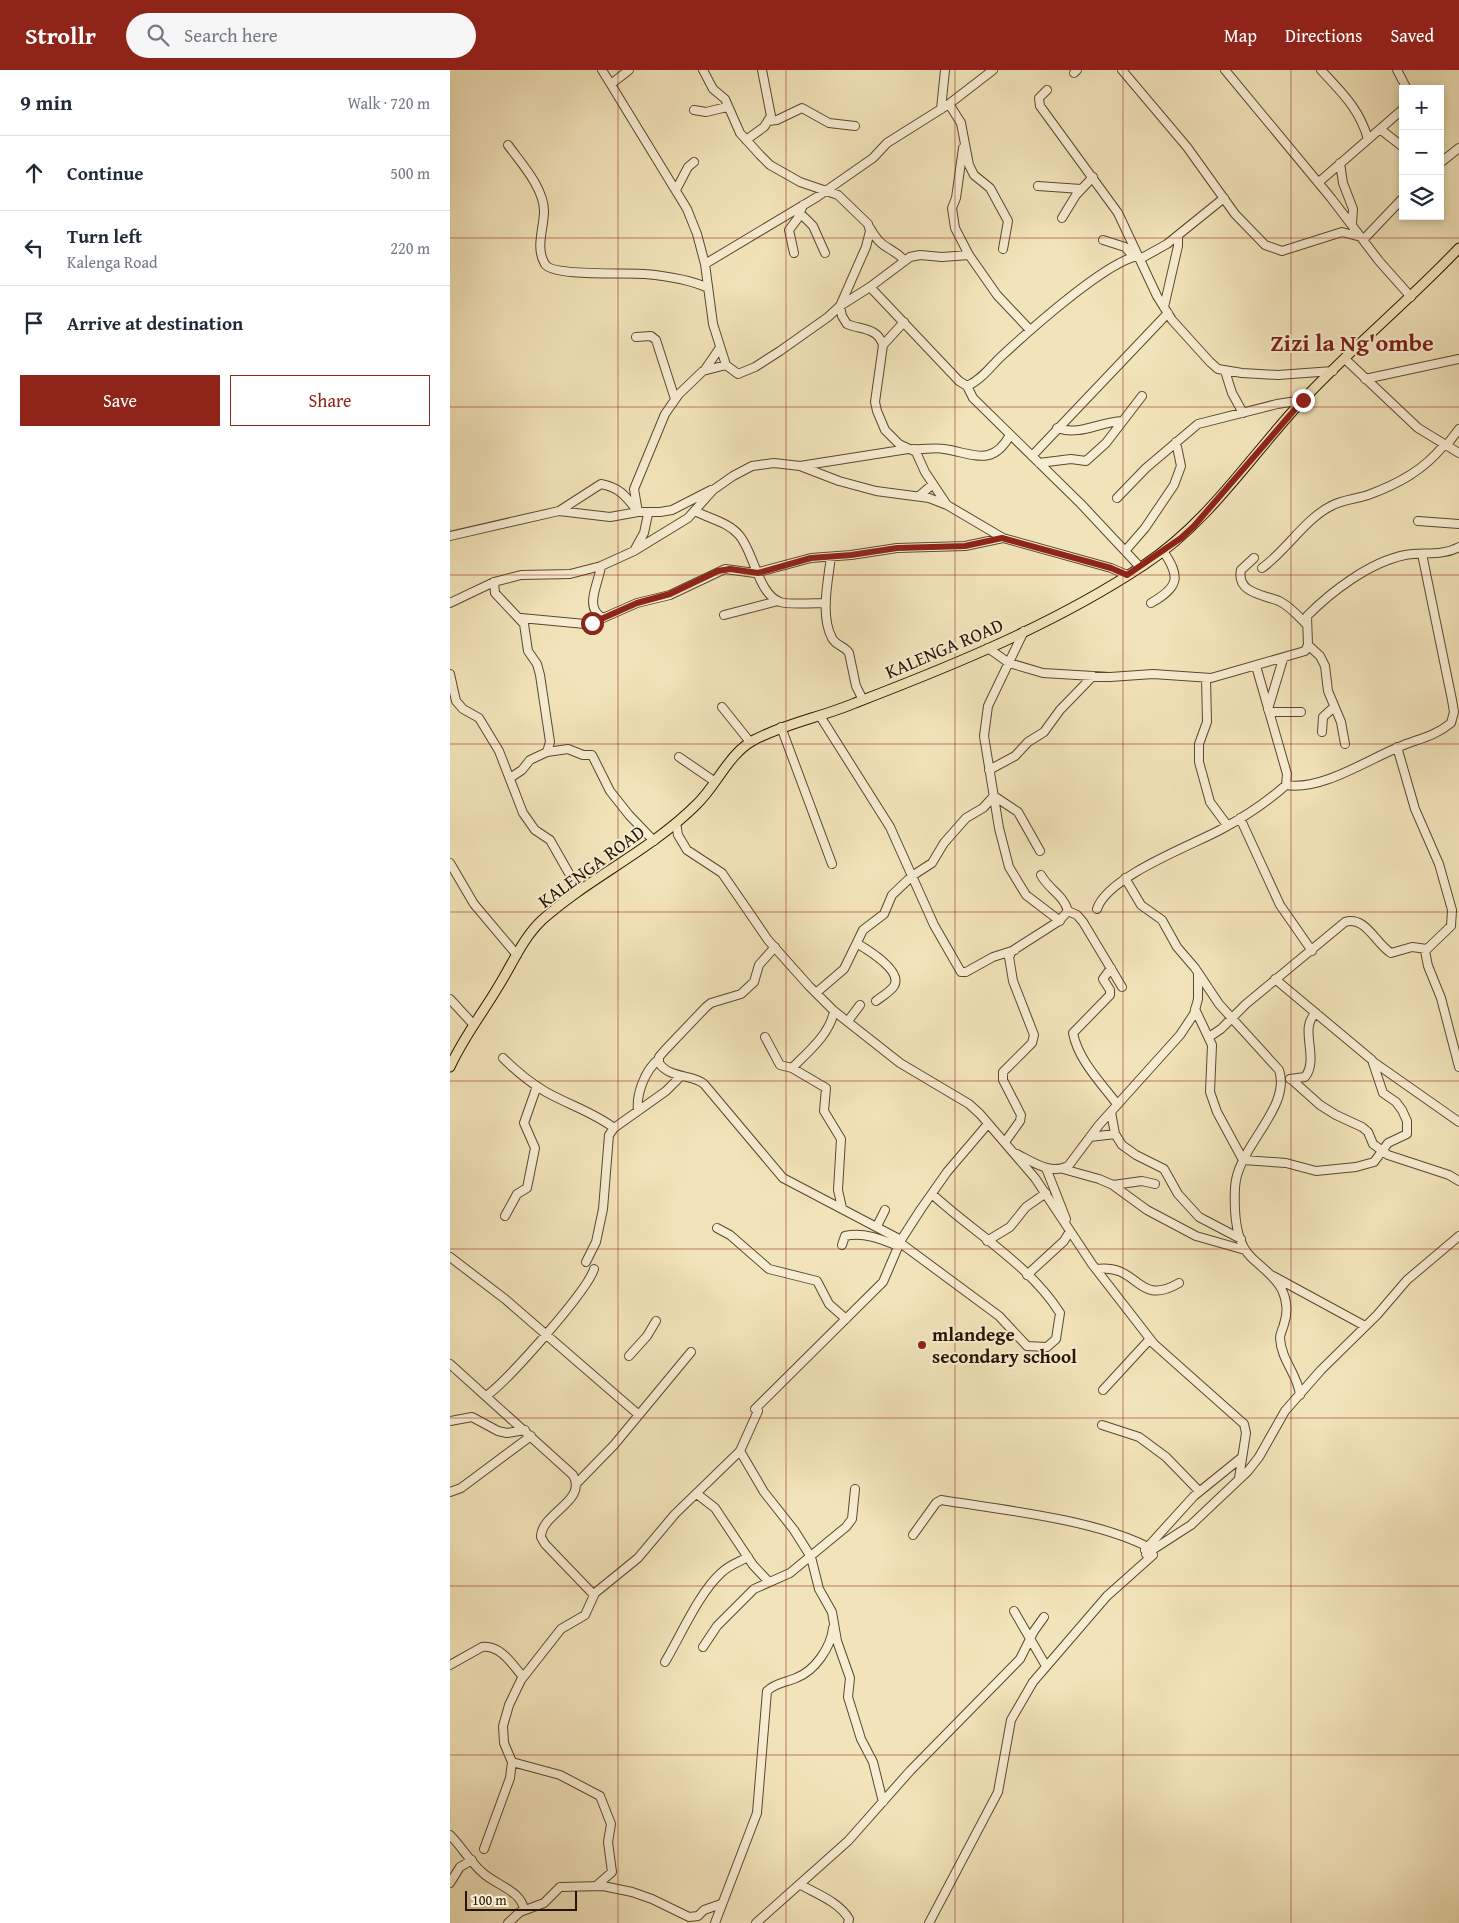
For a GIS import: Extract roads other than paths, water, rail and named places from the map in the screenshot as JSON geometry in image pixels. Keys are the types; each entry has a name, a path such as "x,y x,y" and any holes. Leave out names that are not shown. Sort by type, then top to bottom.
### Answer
{"main road":[{"name":"KALENGA ROAD","path":"450,1067 452,1054 527,937 541,921 579,891 620,866 676,823 699,803 714,781 750,742 781,727 820,716 863,700 988,648 1069,609 1140,567 1163,551 1187,532 1215,504 1303,400 1411,297 1459,248"}],"street":[{"path":"602,70 687,209 698,234 705,264 719,349 726,366 738,374 755,367 828,318 840,306 870,287 910,257 920,255 942,257 968,255"},
{"path":"611,84 629,70"},
{"path":"703,70 714,88 724,97 727,107 746,140 770,165 800,182 838,195 849,204 870,228 880,244 899,254 905,261"},
{"path":"746,140 755,135 771,116 762,70"},
{"path":"940,109 945,70"},
{"path":"705,264 802,209 873,158 887,143 949,104 993,70"},
{"path":"1122,70 1187,147 1253,235 1273,249 1282,251 1342,232 1362,238"},
{"path":"1225,70 1319,182 1411,297"},
{"path":"1321,70 1350,101 1362,118 1368,139"},
{"path":"1400,72 1405,85"},
{"path":"1047,90 1039,98 1040,106 1118,213 1137,257 1166,310 1210,362 1225,371 1278,375 1333,371"},
{"path":"949,104 962,123 967,158 974,175 990,188 1008,221 1003,249"},
{"path":"694,110 706,112 727,107"},
{"path":"768,121 777,120 802,108 829,123 855,126"},
{"path":"1319,182 1399,112"},
{"path":"1380,129 1399,144"},
{"path":"966,144 962,154 956,198 952,208 957,234 968,255 1002,301 1030,330"},
{"path":"508,145 527,170 540,197 544,211 540,235 542,256 545,264 550,269 566,272 644,274 697,283 708,288"},
{"path":"1444,160 1459,148"},
{"path":"676,190 688,167 694,162"},
{"path":"1340,163 1343,183 1353,209 1352,224"},
{"path":"1062,218 1081,189 1093,177"},
{"path":"1038,186 1081,189"},
{"path":"967,386 990,368 1030,330 1110,269 1158,250 1224,198"},
{"path":"1362,238 1399,202"},
{"path":"802,209 813,226 825,253"},
{"path":"794,253 789,230 802,209"},
{"path":"870,228 866,247 840,306 842,316 847,324 869,329 880,337 883,345 875,402 876,411 892,439 910,449 947,505"},
{"path":"1032,456 1166,310 1178,246 1178,236"},
{"path":"1102,240 1125,247 1137,257"},
{"path":"870,287 959,381 967,386 973,398 1140,567"},
{"path":"883,345 904,322"},
{"path":"636,337 651,336 656,340 675,399"},
{"path":"638,512 634,498 638,476 665,414 675,399 706,368 719,349"},
{"path":"1345,359 1418,428 1459,452"},
{"path":"1365,379 1459,359"},
{"path":"706,368 726,366"},
{"path":"1225,371 1232,393 1243,413"},
{"path":"1039,463 1071,459 1086,460 1106,443 1142,396"},
{"path":"1117,498 1176,442 1198,424 1277,404 1303,400"},
{"path":"1057,428 1076,431 1106,422 1122,421"},
{"path":"1262,568 1277,557 1312,520 1330,506 1369,495 1409,477 1436,455 1459,429"},
{"path":"800,466 910,449 942,448 958,454 983,457 1000,448 1010,435"},
{"path":"1126,551 1145,528 1174,485 1181,466 1176,442"},
{"path":"450,536 559,511 610,517 638,512 648,514 672,510 713,490 752,466 774,463 800,466 839,481 867,488 919,496 947,505 1002,538 1111,568 1127,575"},
{"path":"559,511 601,484 614,486 622,492 638,512"},
{"path":"919,496 933,484"},
{"path":"450,603 494,582 521,575 570,574 601,566 634,551 670,530 695,511 713,490"},
{"path":"695,511 722,522 737,533 749,552 760,580 778,601 786,604 826,603"},
{"path":"634,551 644,533 648,514"},
{"path":"1418,521 1459,524"},
{"path":"521,618 585,624 637,603 670,594 718,571 730,569 758,573 811,558 897,548 965,546 1002,538"},
{"path":"1345,744 1340,722 1328,691 1326,666 1320,656 1308,645 1307,616 1348,580 1403,556 1459,547"},
{"path":"1151,603 1170,591 1175,584 1171,562 1163,551"},
{"path":"1422,554 1452,700 1454,712 1451,724"},
{"path":"831,557 826,603 830,636 849,653 856,686 863,700"},
{"path":"1254,558 1241,570 1240,578 1244,584 1253,594 1279,601 1306,624"},
{"path":"601,566 592,604 596,613 603,618"},
{"path":"494,582 495,593 521,618 530,654 537,664 550,739 547,752"},
{"path":"724,615 778,601"},
{"path":"1025,630 988,706 984,736 1003,850 1016,881 1026,894 1060,921"},
{"path":"988,648 1009,663 1043,673 1110,677 1153,674 1206,678 1219,677 1300,654 1308,645"},
{"path":"1268,711 1283,659"},
{"path":"1256,666 1287,774 1286,785"},
{"path":"450,674 456,701 463,709 479,718 485,726 506,764 523,813 535,830 550,840 579,891"},
{"path":"989,770 1019,753 1025,745 1044,732 1060,710 1093,676"},
{"path":"1206,678 1208,709 1207,722 1199,744 1200,762 1210,802 1227,826"},
{"path":"722,706 750,742"},
{"path":"1322,732 1323,717 1334,707"},
{"path":"1268,711 1301,712"},
{"path":"820,716 890,827 934,925 962,972 966,972 1001,953 1015,950"},
{"path":"1097,909 1102,897 1125,878 1227,826 1286,785 1302,786 1332,777 1397,748 1431,736 1459,718"},
{"path":"781,727 832,864"},
{"path":"510,778 522,770 530,760 547,752 568,748 583,754 592,755 610,791 629,815 654,841"},
{"path":"1397,748 1415,809 1439,864 1452,910 1450,926 1427,949 1425,954 1441,998 1459,1067"},
{"path":"680,757 714,781"},
{"path":"816,992 844,969 866,926 884,914 892,895 912,876 932,863 944,843 966,818 983,808 994,796"},
{"path":"994,796 1018,812 1040,851"},
{"path":"1240,818 1280,905 1312,951"},
{"path":"676,823 682,843 697,858 722,873 760,930 834,1010 900,1063 969,1104 1005,1142 1046,1193 1096,1269 1150,1339 1244,1424 1246,1433 1239,1478"},
{"path":"450,863 474,904 517,955"},
{"path":"1041,875 1048,888 1061,896 1068,910 1077,915 1083,922 1122,987"},
{"path":"1125,878 1141,905 1162,920 1176,947 1198,973 1219,1004 1276,1064 1282,1076 1272,1112 1242,1160 1237,1173 1235,1187 1237,1221 1241,1239 1246,1250 1277,1282 1286,1301 1285,1323 1280,1338 1281,1347 1286,1362 1299,1385 1300,1395"},
{"path":"1005,1142 1020,1121 1021,1115 1003,1080 1003,1072 1034,1039 1032,1027 1009,969 1009,957 1015,950 1060,921 1068,910"},
{"path":"1209,1037 1233,1018 1275,979 1312,951 1345,922 1350,920 1360,922 1391,953 1412,947 1427,949"},
{"path":"858,944 873,952 895,975 896,980 893,987 876,1001"},
{"path":"638,1111 649,1068 659,1060 665,1050 710,1003 742,994 752,985 759,965 775,947"},
{"path":"1111,968 1103,979 1110,990 1110,995 1074,1033 1081,1053 1095,1076 1117,1104"},
{"path":"1063,1169 1069,1165 1117,1104 1180,1035 1195,1009 1198,973"},
{"path":"1275,979 1388,1074 1459,1122"},
{"path":"450,999 473,1024"},
{"path":"848,1020 860,1005"},
{"path":"1195,1009 1212,1045 1210,1092 1217,1112 1242,1160"},
{"path":"792,1068 812,1048 830,1024 834,1010"},
{"path":"1291,1079 1306,1076 1311,1068 1313,1059 1310,1024 1312,1017 1316,1013"},
{"path":"765,1037 779,1064 792,1068 826,1089 824,1111 841,1140 838,1190 842,1208"},
{"path":"503,1058 537,1086 602,1118 614,1128"},
{"path":"659,1060 660,1066 680,1077 698,1079 704,1084 783,1178 821,1200 842,1208 877,1226 999,1316 1027,1346 1047,1347 1056,1339 1060,1313 1027,1275 932,1194"},
{"path":"1242,1160 1286,1163 1321,1171 1374,1162 1381,1150 1388,1144 1406,1135 1407,1121 1396,1102 1383,1092 1372,1060"},
{"path":"1282,1076 1291,1079 1320,1105 1362,1127 1368,1132 1373,1144 1397,1160 1424,1166 1459,1181"},
{"path":"586,1262 599,1229 608,1167 610,1135 614,1128 666,1091 680,1077"},
{"path":"505,1216 517,1194 527,1188 535,1148 524,1123 537,1086"},
{"path":"1111,1112 1115,1134 1128,1150 1164,1169 1178,1194 1193,1213 1228,1234 1241,1239"},
{"path":"484,1849 510,1778 512,1762 504,1743 503,1726 509,1705 523,1676 561,1629 584,1614 594,1595 638,1558 675,1514 740,1451 757,1410 883,1282 899,1243 947,1172 987,1125"},
{"path":"1090,1137 1115,1134"},
{"path":"1013,1152 1046,1168 1063,1169 1114,1186 1148,1210 1196,1236 1246,1250"},
{"path":"1027,1275 1064,1241 1069,1230 1046,1168"},
{"path":"1114,1186 1142,1181 1155,1184"},
{"path":"987,1240 1010,1227 1026,1208 1046,1193"},
{"path":"877,1226 885,1210"},
{"path":"717,1228 736,1240 769,1269 817,1281 829,1304 846,1319"},
{"path":"842,1245 846,1236 862,1235 875,1236 899,1243"},
{"path":"1147,1552 1196,1521 1239,1478 1258,1457 1285,1411 1321,1370 1407,1280 1459,1236"},
{"path":"450,1257 545,1333 639,1415"},
{"path":"486,1396 508,1378 587,1282 594,1268"},
{"path":"1096,1269 1122,1271 1153,1292 1164,1291 1179,1283"},
{"path":"1268,1274 1365,1326"},
{"path":"629,1356 647,1336 656,1321"},
{"path":"1103,1390 1150,1339"},
{"path":"594,1595 545,1544 541,1536 546,1523 568,1502 576,1484 639,1415 691,1352"},
{"path":"450,1364 573,1475 576,1484"},
{"path":"450,1421 472,1417 498,1431 528,1433"},
{"path":"1102,1425 1139,1437 1166,1457 1199,1491"},
{"path":"450,1492 461,1488 528,1433"},
{"path":"740,1451 764,1492 794,1530 811,1557 819,1589 832,1612 837,1641 850,1681 849,1698 861,1739 873,1762 883,1802"},
{"path":"928,1923 998,1792 1011,1720 1033,1682 1199,1491 1241,1458"},
{"path":"703,1647 713,1630 726,1615 754,1589 790,1573 846,1527 852,1519 855,1489"},
{"path":"697,1494 715,1508 748,1556 769,1582"},
{"path":"913,1535 936,1503 941,1500 1066,1522 1132,1538 1147,1552"},
{"path":"665,1662 692,1613 716,1578 730,1566 748,1556"},
{"path":"1014,1611 1029,1640 1046,1666"},
{"path":"756,1923 763,1915 801,1885 848,1841 916,1764 1020,1659 1029,1640 1044,1617"},
{"path":"715,1923 757,1813 767,1691 775,1685 799,1678 809,1670 830,1644 834,1620"},
{"path":"450,1665 482,1647 488,1646 500,1651 523,1676"},
{"path":"512,1762 560,1775 600,1796 611,1824 608,1842 612,1872 596,1886"},
{"path":"450,1835 483,1873 518,1896 524,1904 524,1910"},
{"path":"450,1883 460,1867 472,1860"},
{"path":"801,1885 846,1913 849,1919 848,1923"},
{"path":"508,1923 524,1910 544,1903 560,1887 596,1886 645,1896 689,1917 698,1916 704,1910 721,1904"}],"place":[{"name":"mlandege secondary school","path":"922,1345"}],"district":[{"name":"Zizi la Ng'ombe","path":"1352,342"}]}
